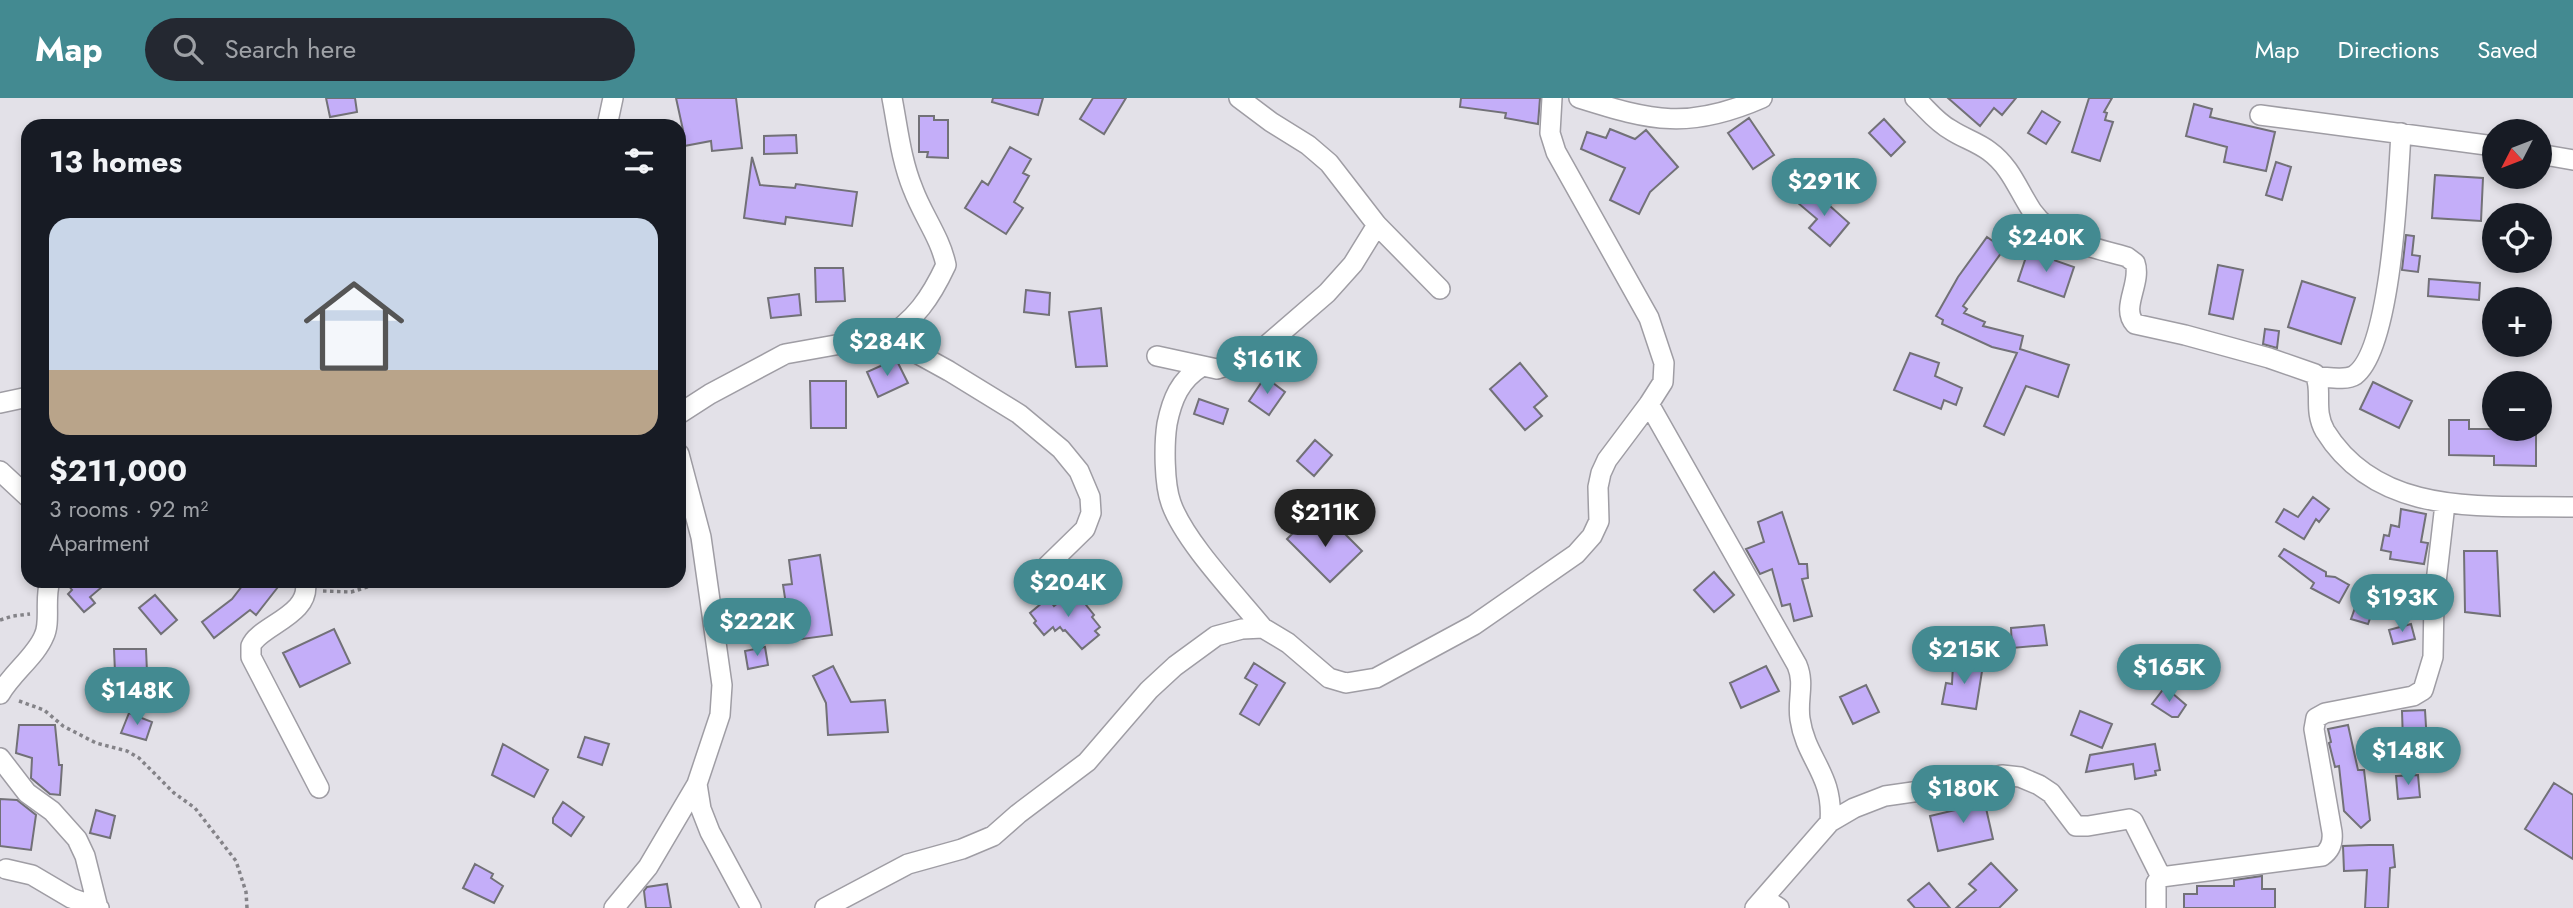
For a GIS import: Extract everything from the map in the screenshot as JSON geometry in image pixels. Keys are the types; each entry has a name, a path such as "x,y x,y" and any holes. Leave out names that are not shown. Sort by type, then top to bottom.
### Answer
{"street":[{"path":"608,119 613,98"},
{"path":"884,339 904,327 921,307 946,265 936,234 919,205 907,173 892,98"},
{"path":"1239,98 1270,122 1308,145 1329,163 1377,225 1440,289"},
{"path":"1201,367 1186,376 1170,407 1165,438 1170,502 1197,547 1263,628 1288,643 1329,678 1346,683 1376,678 1474,625 1576,554 1592,536 1599,521 1598,487 1601,473 1607,460 1662,382 1664,363 1649,318 1556,152 1550,133 1552,98"},
{"path":"1579,98 1626,113 1669,120 1708,118 1762,98"},
{"path":"1915,98 1937,121 1989,151 2010,172 2042,223 2057,235 2127,257 2135,263 2138,280 2129,311 2135,324 2185,335 2312,372 2317,377 2317,410 2324,429 2347,459 2366,476 2418,498 2445,504 2573,507"},
{"path":"2260,115 2482,144"},
{"path":"2317,377 2354,375 2368,355 2377,333 2390,264 2401,133"},
{"path":"2552,156 2573,160"},
{"path":"1157,356 1217,369 1253,357 1327,293 1353,264 1377,225"},
{"path":"686,409 709,394 785,354 856,340 884,339 921,355 1019,414 1061,449 1079,471 1090,497 1091,513 1085,529 1044,569"},
{"path":"0,403 21,398"},
{"path":"1649,404 1797,665 1803,685 1800,719 1806,741 1829,788 1830,822"},
{"path":"0,471 21,490"},
{"path":"614,908 648,867 697,784 720,715 723,685 701,537 686,480"},
{"path":"2156,908 2156,883 2161,877 2322,856 2328,851 2333,841 2314,729 2316,718 2325,713 2413,696 2423,690 2433,657 2434,600 2445,504"},
{"path":"5,696 7,681 44,637 47,627 48,588"},
{"path":"305,588 296,608 256,639 251,647 251,657 319,788"},
{"path":"825,908 908,864 962,849 993,836 1087,762 1127,713 1175,666 1216,636 1242,629 1263,628"},
{"path":"0,758 26,793 52,811 77,839 85,856 99,908"},
{"path":"1766,905 1830,822 1854,808 1885,796 1962,785 2002,775 2020,777 2051,793 2076,826 2133,821 2161,877"},
{"path":"697,784 701,809 710,832 751,908"},
{"path":"6,869 32,876 71,898 99,908"}],"path":[{"path":"325,588 351,592 364,588"},
{"path":"0,620 46,613"},
{"path":"5,696 44,710 63,726 96,743 127,751 139,758 174,793 203,816 236,860 246,892 247,908"}],"building":[{"path":"326,98 355,98 357,112 330,117"},
{"path":"676,98 736,98 742,148 712,151 711,141 686,146 686,119 681,119"},
{"path":"993,98 1043,98 1038,115 992,102"},
{"path":"1093,98 1126,98 1104,134 1080,119"},
{"path":"1461,98 1540,98 1538,124 1505,118 1506,113 1460,107"},
{"path":"1948,98 2016,98 2002,115 1994,108 1980,126"},
{"path":"2089,98 2112,98 2104,112 2107,113 2105,120 2113,122 2100,161 2072,152"},
{"path":"2194,104 2212,109 2210,117 2275,132 2266,171 2224,162 2227,147 2186,136"},
{"path":"2042,111 2060,122 2046,144 2028,133"},
{"path":"919,116 948,120 948,158 927,157 928,152 919,152"},
{"path":"1749,118 1774,155 1753,169 1728,133"},
{"path":"1884,119 1905,142 1891,156 1869,133"},
{"path":"1610,129 1635,139 1646,130 1678,167 1650,192 1639,214 1610,200 1625,168 1581,149 1587,132 1606,138"},
{"path":"796,135 797,153 764,154 764,136"},
{"path":"1010,147 1031,159 1023,173 1029,176 1014,202 1023,208 1006,234 965,208 982,181 988,185"},
{"path":"752,157 760,185 795,188 796,184 857,192 852,226 786,217 785,224 744,218"},
{"path":"2276,162 2291,167 2282,200 2266,195"},
{"path":"1796,166 1807,177 1795,187 1785,176"},
{"path":"2435,175 2482,178 2481,221 2432,218"},
{"path":"1811,189 1849,223 1830,246 1809,228 1817,219 1798,203"},
{"path":"2406,235 2414,236 2412,255 2420,256 2418,272 2402,270"},
{"path":"1987,237 2004,249 1963,306 1967,309 1964,313 1985,322 1983,326 2023,336 2020,349 2069,365 2058,397 2026,386 2004,435 1984,426 2017,353 1992,347 1942,324 1943,320 1936,316 1958,277"},
{"path":"2028,251 2074,267 2064,297 2018,281"},
{"path":"2218,265 2243,270 2233,319 2209,314"},
{"path":"815,268 843,268 845,301 816,302"},
{"path":"2429,279 2480,283 2479,300 2428,296"},
{"path":"2302,281 2355,298 2341,344 2288,327"},
{"path":"1026,290 1050,293 1049,315 1024,312"},
{"path":"799,294 801,315 771,318 768,298"},
{"path":"1101,308 1107,366 1076,367 1069,312"},
{"path":"2265,329 2279,331 2277,348 2263,344"},
{"path":"1910,353 1939,363 1935,376 1962,388 1956,405 1944,400 1941,409 1894,390"},
{"path":"896,359 908,383 878,397 867,372"},
{"path":"1520,363 1547,396 1534,407 1542,416 1525,430 1490,389"},
{"path":"1265,377 1285,392 1269,415 1249,401"},
{"path":"810,381 846,381 846,428 811,428"},
{"path":"2373,382 2412,401 2399,428 2360,409"},
{"path":"1199,399 1228,409 1223,424 1194,414"},
{"path":"2449,420 2469,420 2469,429 2482,429 2482,441 2536,441 2536,466 2494,465 2494,456 2449,455"},
{"path":"1315,440 1332,455 1314,476 1297,461"},
{"path":"2313,497 2329,509 2319,522 2316,519 2304,539 2276,522 2284,509 2298,517"},
{"path":"2401,509 2426,514 2421,542 2428,543 2424,564 2390,559 2391,552 2381,550 2384,535 2389,536 2391,525 2399,527"},
{"path":"1782,512 1799,564 1807,564 1808,578 1802,579 1812,616 1794,621 1790,604 1782,606 1772,569 1760,574 1746,549 1764,542 1758,522"},
{"path":"1306,520 1321,536 1334,523 1362,551 1330,582 1287,539"},
{"path":"2284,549 2326,572 2326,576 2335,577 2349,585 2339,603 2311,588 2314,583 2279,556"},
{"path":"2464,551 2497,551 2500,616 2465,612"},
{"path":"820,555 832,635 802,639 798,610 787,611 783,585 792,584 789,560"},
{"path":"1714,572 1734,595 1714,612 1694,590"},
{"path":"70,588 101,588 90,597 95,603 84,612 68,594 72,590"},
{"path":"241,588 277,588 256,615 250,610 214,638 202,622 232,599"},
{"path":"1074,590 1100,627 1095,631 1099,635 1082,649 1060,627 1055,631 1053,627 1044,635 1030,613 1048,598 1054,606"},
{"path":"155,595 177,620 161,634 139,608"},
{"path":"2356,605 2373,610 2368,624 2351,619"},
{"path":"2411,624 2415,639 2393,644 2389,630"},
{"path":"2044,625 2047,645 2012,648 2011,628"},
{"path":"334,629 350,663 300,687 283,653"},
{"path":"765,647 768,665 748,669 745,651"},
{"path":"114,649 146,649 147,672 115,672"},
{"path":"1254,663 1285,683 1259,725 1240,714 1257,685 1245,678"},
{"path":"1953,664 1983,665 1976,709 1942,704 1946,683 1952,684"},
{"path":"833,666 851,702 885,700 888,732 828,735 826,703 813,676"},
{"path":"1766,666 1779,691 1741,708 1730,683"},
{"path":"1866,685 1879,712 1853,724 1840,697"},
{"path":"2165,687 2186,705 2178,717 2172,717 2152,704"},
{"path":"2425,710 2427,743 2403,742 2402,711"},
{"path":"2080,711 2112,724 2102,748 2071,735"},
{"path":"129,713 152,722 146,740 121,733"},
{"path":"19,725 55,725 59,765 62,765 60,795 50,794 31,778 32,758 16,753"},
{"path":"2348,725 2358,770 2364,770 2370,820 2361,828 2344,811 2339,766 2335,767 2329,743 2328,729"},
{"path":"585,737 609,744 602,765 578,757"},
{"path":"503,744 548,770 534,797 492,775"},
{"path":"2155,744 2160,770 2155,771 2156,775 2135,779 2133,764 2086,772 2090,755"},
{"path":"2418,775 2420,797 2398,799 2396,776"},
{"path":"2554,783 2573,795 2573,859 2525,829"},
{"path":"1983,795 1993,839 1938,851 1930,816 1968,807 1966,798"},
{"path":"0,799 17,800 36,815 31,850 0,846"},
{"path":"563,802 584,817 571,836 553,823 553,818"},
{"path":"96,810 115,816 110,838 90,833"},
{"path":"2393,845 2395,867 2390,868 2388,908 2365,908 2367,870 2344,871 2343,846"},
{"path":"1991,863 2017,890 1999,908 1956,908 1976,890 1969,884"},
{"path":"475,864 493,874 491,878 503,886 494,903 463,888"},
{"path":"2262,876 2262,889 2275,889 2275,908 2184,908 2184,894 2197,894 2197,886 2234,886 2234,880"},
{"path":"1929,883 1950,908 1915,908 1908,900"},
{"path":"667,884 671,908 646,908 644,891 647,887"}]}
